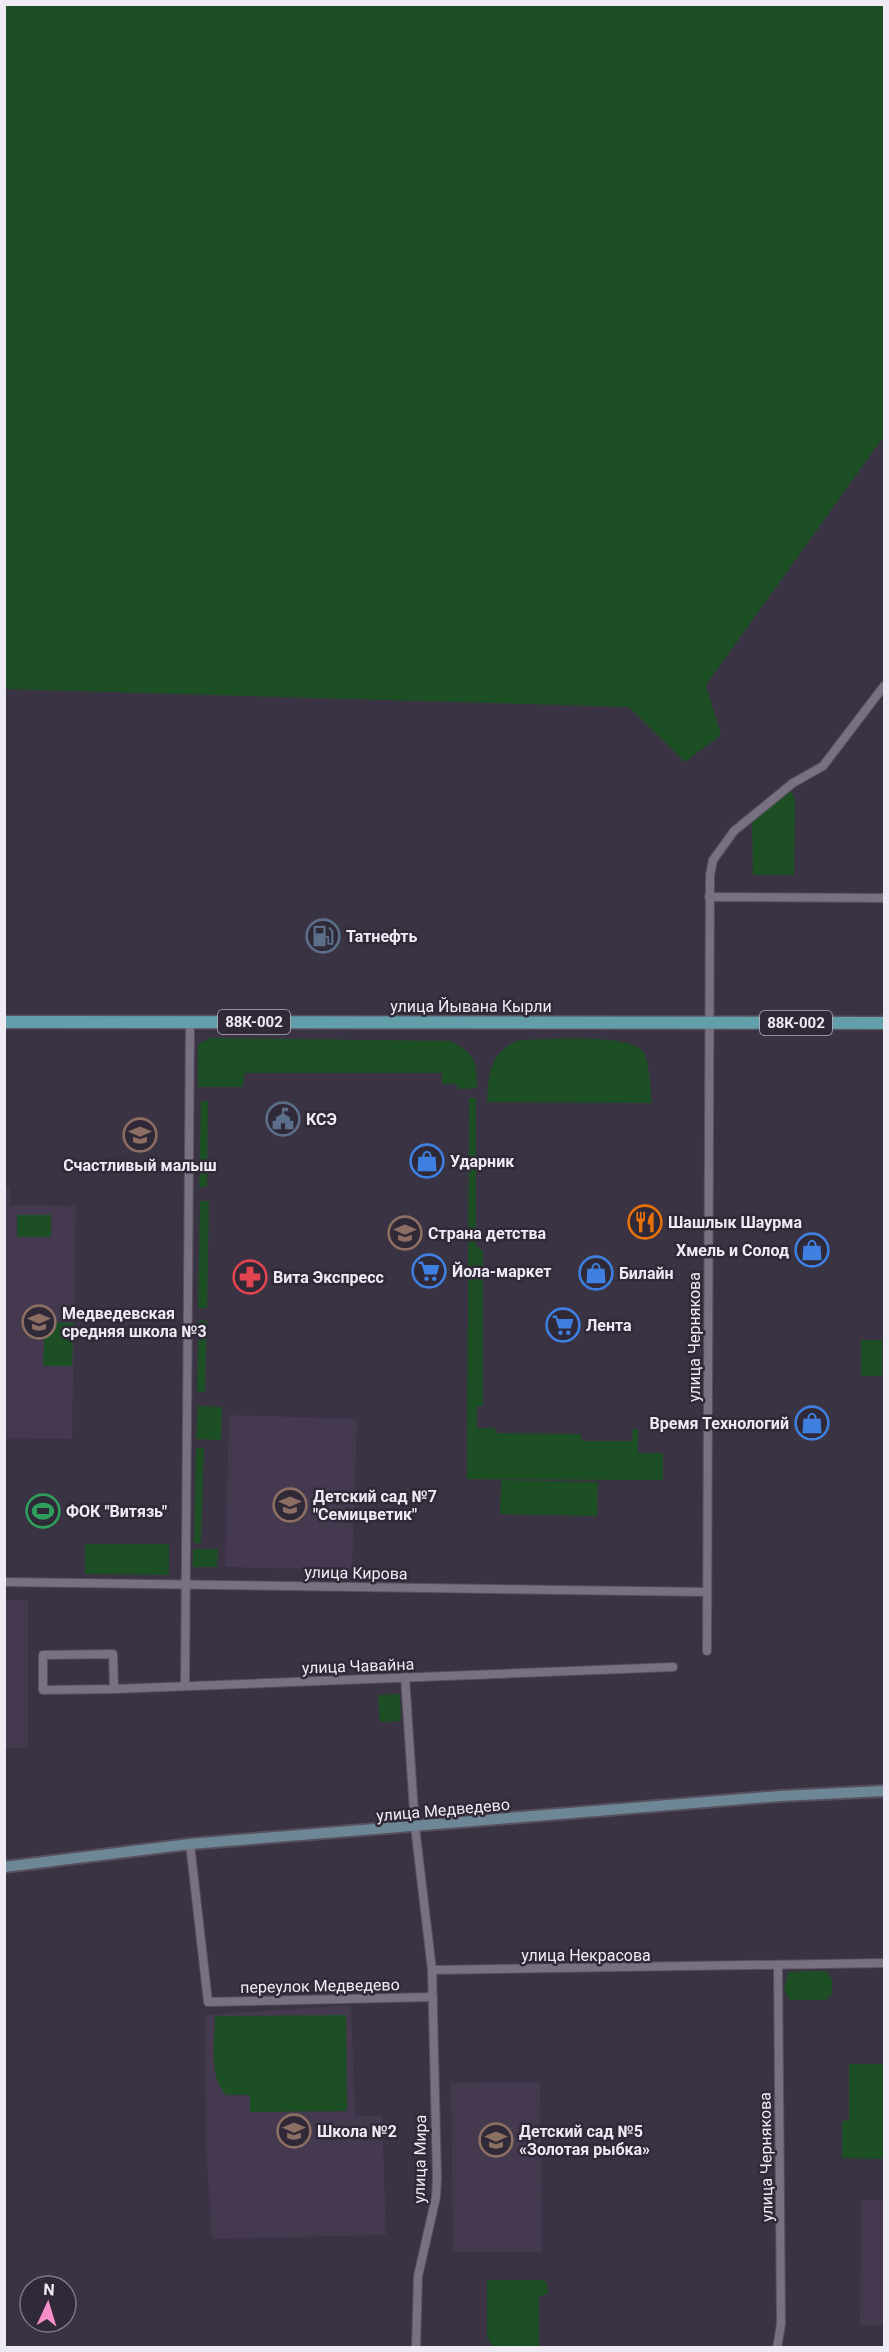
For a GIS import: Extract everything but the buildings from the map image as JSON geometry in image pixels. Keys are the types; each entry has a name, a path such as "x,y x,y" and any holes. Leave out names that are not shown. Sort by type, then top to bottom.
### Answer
{"main road":[{"name":"улица Йывана Кырли","path":"4,1022 885,1023"}],"street":[{"name":"улица Чернякова","path":"707,1651 708,1022 710,897 713,860 721,845 747,819 793,783 823,766 885,686"},
{"path":"710,897 885,898"},
{"path":"185,1686 187,1089 190,1022"},
{"name":"улица Кирова","path":"4,1582 707,1592"},
{"name":"улица Чавайна","path":"114,1689 113,1654 43,1655 43,1690 114,1689 673,1667"},
{"path":"405,1677 415,1827 432,1970"},
{"name":"улица Медведево","path":"4,1867 189,1844 780,1797 885,1791"},
{"name":"переулок Медведево","path":"189,1844 208,2002 433,1997"},
{"name":"улица Некрасова","path":"432,1970 885,1963"},
{"name":"улица Чернякова","path":"777,2348 781,2324 778,1965"},
{"name":"улица Мира","path":"416,2348 418,2276 436,2188 432,1970"}],"shaded area":[{"name":"Медведевская средняя школа №3","path":"5,1189 10,1189 10,1205 76,1206 72,1439 5,1438"},
{"name":"Детский сад №7 \"Семицветик\"","path":"229,1415 357,1419 352,1570 225,1567"},
{"path":"5,1600 28,1600 28,1748 5,1748"},
{"name":"Школа №2","path":"351,2005 355,2116 382,2116 386,2235 212,2239 206,2146 205,2015"},
{"name":"Детский сад №5 «Золотая рыбка»","path":"540,2082 542,2252 453,2252 451,2083"},
{"path":"861,2200 884,2200 884,2325 860,2325"}],"green space":[{"path":"5,4 884,5 884,436 706,685 721,735 685,762 629,707 5,689"},
{"path":"787,792 792,792 795,801 794,875 753,875 752,821"},
{"path":"209,1038 451,1041 473,1059 477,1088 460,1089 454,1084 442,1084 442,1073 244,1073 243,1087 198,1087 198,1045"},
{"path":"519,1040 606,1040 636,1046 646,1058 652,1103 487,1102 490,1073 496,1058 509,1045"},
{"path":"469,1098 476,1098 476,1246 483,1251 483,1405 477,1407 477,1428 495,1428 496,1433 581,1434 582,1441 632,1441 633,1429 638,1429 638,1453 663,1453 663,1480 467,1479"},
{"path":"201,1101 208,1101 207,1187 199,1187"},
{"path":"200,1201 209,1201 207,1308 198,1308"},
{"path":"17,1215 51,1215 51,1237 17,1237"},
{"path":"199,1320 207,1321 205,1392 197,1392"},
{"path":"45,1322 74,1323 72,1366 43,1366"},
{"path":"861,1340 882,1340 882,1376 861,1376"},
{"path":"198,1406 222,1407 221,1440 196,1439"},
{"path":"196,1448 204,1448 201,1543 194,1543"},
{"path":"501,1480 598,1482 597,1516 500,1514"},
{"path":"85,1544 169,1544 169,1575 85,1574"},
{"path":"193,1549 218,1549 217,1567 193,1567"},
{"path":"400,1694 401,1721 380,1722 378,1695"},
{"path":"826,1971 832,1979 832,1994 826,2000 790,2000 784,1990 788,1972"},
{"path":"346,2015 347,2111 250,2112 250,2095 226,2095 220,2087 214,2057 215,2016"},
{"path":"849,2064 884,2064 884,2159 842,2158 842,2121 849,2120"},
{"path":"487,2280 543,2280 547,2283 548,2293 539,2297 539,2347 494,2347 487,2338"}],"place":[{"name":"Татнефть","path":"323,936"},
{"name":"КСЭ","path":"283,1119"},
{"name":"Счастливый малыш","path":"140,1135"},
{"name":"Ударник","path":"427,1161"},
{"name":"Шашлык Шаурма","path":"645,1222"},
{"name":"Страна детства","path":"405,1233"},
{"name":"Хмель и Солод","path":"812,1250"},
{"name":"Йола-маркет","path":"429,1271"},
{"name":"Билайн","path":"596,1273"},
{"name":"Вита Экспресс","path":"250,1277"},
{"name":"Медведевская средняя школа №3","path":"39,1322"},
{"name":"Лента","path":"563,1325"},
{"name":"Время Технологий","path":"812,1423"},
{"name":"Детский сад №7 \"Семицветик\"","path":"290,1505"},
{"name":"ФОК \"Витязь\"","path":"43,1511"},
{"name":"Школа №2","path":"294,2131"},
{"name":"Детский сад №5 «Золотая рыбка»","path":"496,2140"}]}
